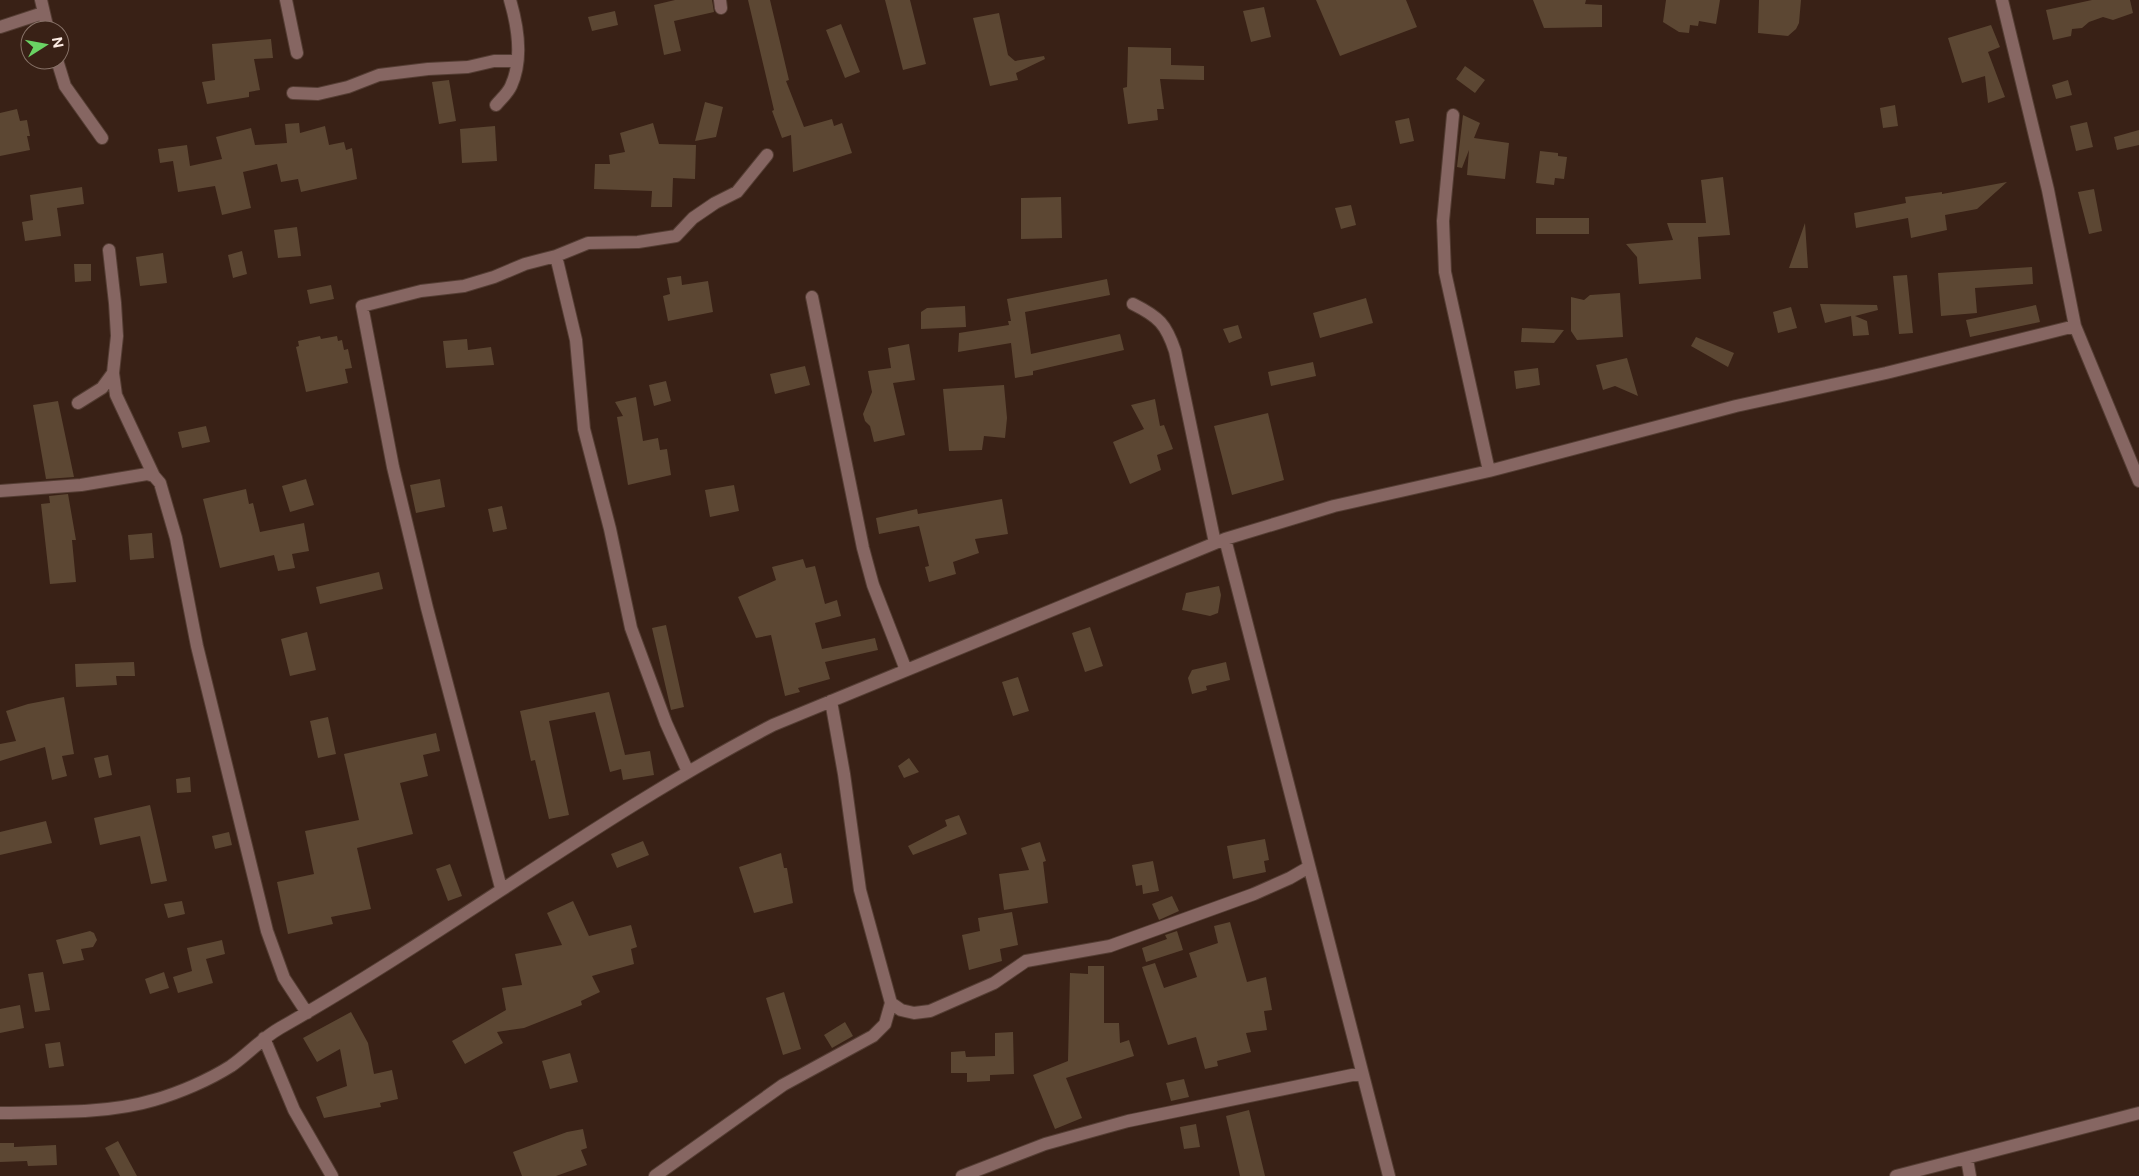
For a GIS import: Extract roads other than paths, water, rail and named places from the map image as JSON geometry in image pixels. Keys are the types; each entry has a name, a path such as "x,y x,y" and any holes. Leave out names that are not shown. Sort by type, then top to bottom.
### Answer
{"street":[{"path":"286,0 297,53"},
{"path":"496,105 510,88 517,61 518,46 510,0"},
{"path":"2002,0 2048,190 2075,326 2139,481"},
{"path":"0,27 42,6 46,20"},
{"path":"293,92 326,92 348,87 379,75 428,69 468,67 494,61 517,61"},
{"path":"60,70 65,86 102,138"},
{"path":"1454,115 1443,221 1445,272 1489,471"},
{"path":"501,888 427,608 393,467 362,306 421,291 464,286 588,244 638,242 676,236 694,218 715,203 737,192 767,155"},
{"path":"109,250 117,336 113,373 116,395 154,476 160,483 176,538 197,646 268,931 284,978 307,1013"},
{"path":"556,256 576,340 584,429 610,529 631,628 666,723 688,772"},
{"path":"812,297 863,548 873,585 906,670"},
{"path":"1133,304 1151,313 1169,331 1175,351 1220,541 1309,867 1388,1176"},
{"path":"0,1113 111,1108 154,1100 230,1066 264,1038 456,921 501,888 688,772 773,725 982,637 1220,541 1334,506 1489,471 1736,406 1886,374 2075,326"},
{"path":"78,403 102,388 113,373"},
{"path":"0,492 81,485 147,474 154,476"},
{"path":"655,1176 783,1085 873,1036 885,1024 891,1003 860,890 844,774 831,701"},
{"path":"891,1003 901,1010 914,1013 930,1011 994,983 1026,961 1110,946 1254,894 1290,878 1309,867"},
{"path":"264,1038 287,1096 332,1176"},
{"path":"962,1176 1045,1144 1128,1120 1362,1073"},
{"path":"1896,1176 2139,1113"},
{"path":"1967,1159 1970,1176"}]}
